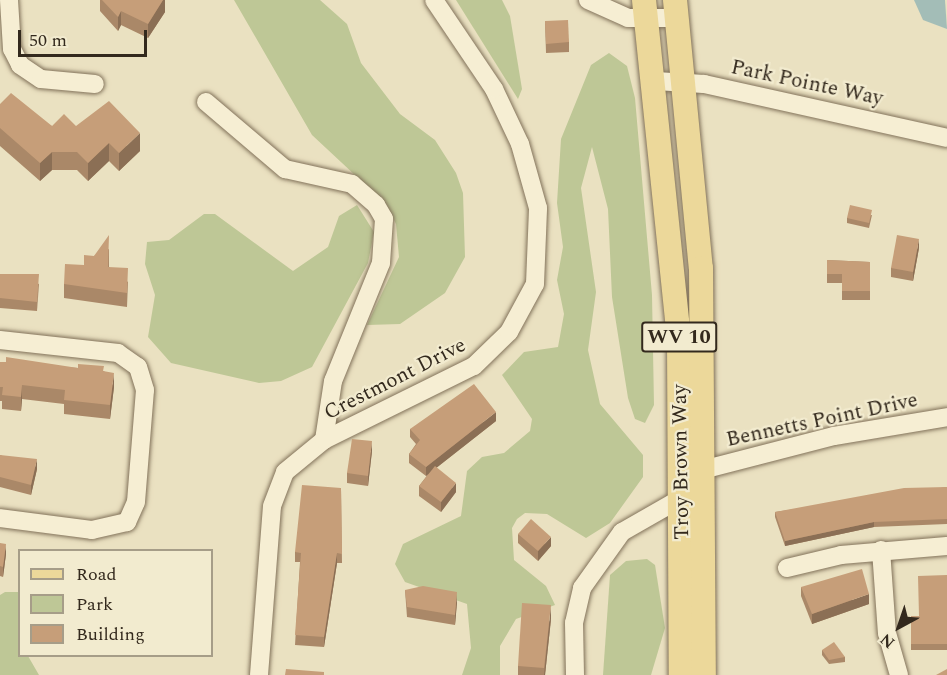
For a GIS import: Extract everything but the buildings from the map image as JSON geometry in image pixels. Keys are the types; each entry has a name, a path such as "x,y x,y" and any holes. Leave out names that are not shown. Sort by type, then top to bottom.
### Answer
{"main road":[{"name":"Troy Brown Way","path":"646,9 656,81 680,338 681,675"},
{"name":"Troy Brown Way","path":"676,9 685,82 701,268 706,468 704,675"}],"street":[{"path":"9,0 12,49 20,65 41,79 95,84"},
{"name":"Crestmont Drive","path":"259,675 275,495 293,462 324,440 474,366 521,316 535,284 538,208 524,154 494,89 434,0"},
{"path":"588,0 614,15 646,9 676,9"},
{"name":"Park Pointe Way","path":"656,81 685,82 947,138"},
{"path":"206,102 285,169 352,184 376,205 384,219 381,263 333,381 324,440"},
{"path":"0,340 118,353 138,367 145,390 136,502 127,522 92,530 0,518"},
{"name":"Bennetts Point Drive","path":"706,468 812,441 947,417"},
{"path":"575,675 574,623 582,588 622,532 682,497"},
{"path":"787,568 881,550 947,546"},
{"path":"881,550 886,633 899,675"}],"green space":[{"path":"234,0 320,0 347,24 361,63 400,114 435,140 456,173 463,193 465,257 445,293 400,324 367,325 399,257 396,224 386,204 312,135"},
{"path":"456,0 502,0 510,16 522,89 518,99"},
{"path":"609,53 627,66 635,98 652,295 654,405 645,423 635,419 628,398 612,297 608,209 592,147 581,188 596,292 588,350 600,404 643,455 643,477 610,523 586,538 547,514 525,513 517,519 512,528 514,560 546,586 555,605 516,619 500,646 500,675 462,675 471,648 467,604 405,582 395,564 403,544 461,516 467,471 482,457 504,453 530,431 532,419 502,375 524,352 558,347 564,314 557,280 563,247 557,203 561,139 591,65"},
{"path":"357,205 374,232 368,263 312,367 281,381 259,383 171,363 148,337 155,295 145,264 147,242 169,240 204,214 215,214 293,271 328,247 339,216"},
{"path":"647,559 655,565 665,628 651,675 603,675 610,575 626,561"},
{"path":"5,592 18,592 18,657 29,657 39,675 0,675 0,595"}],"water":[{"path":"914,0 945,0 947,29 923,20"}]}
